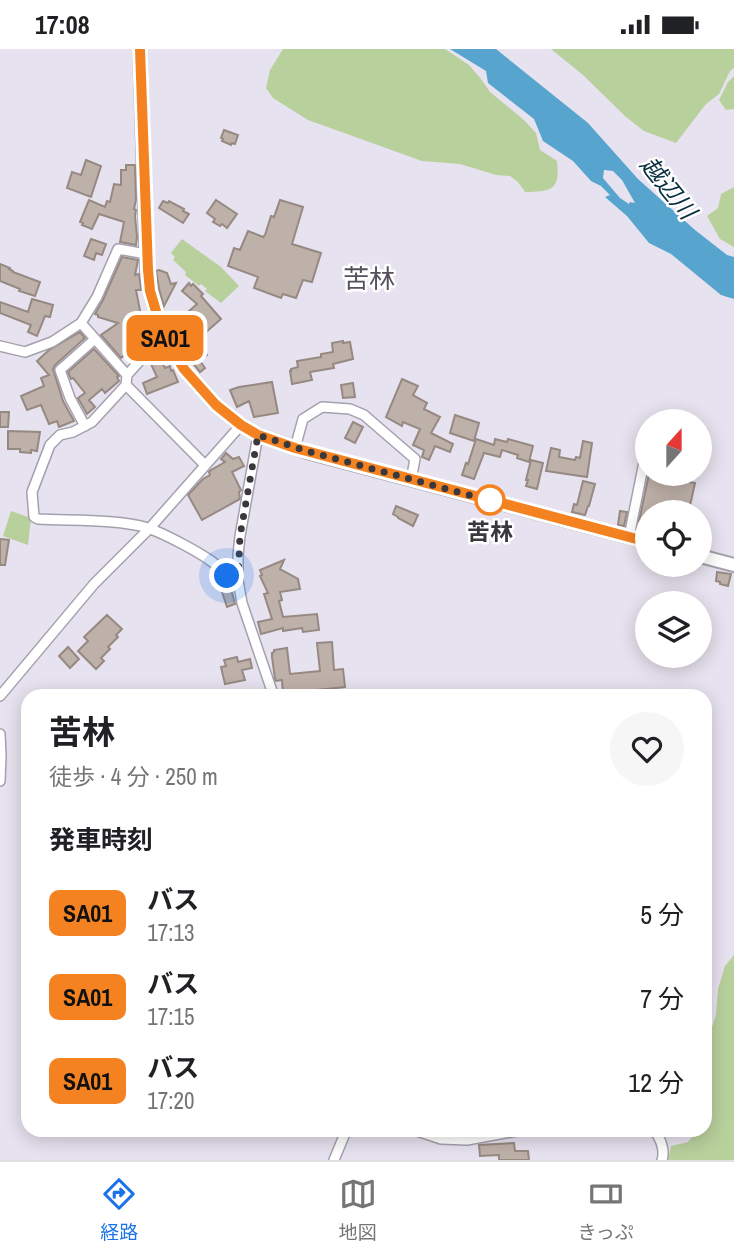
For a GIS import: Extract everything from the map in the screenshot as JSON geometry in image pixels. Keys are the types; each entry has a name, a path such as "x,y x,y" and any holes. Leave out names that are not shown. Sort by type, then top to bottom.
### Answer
{"main road":[{"path":"140,49 146,254 150,291 163,335 174,355 216,405 258,435 295,448 635,539"},
{"path":"712,559 734,565"}],"street":[{"path":"0,346 25,352 52,342 81,323 97,297 118,249 146,254"},
{"path":"81,323 127,375"},
{"path":"163,335 127,375 126,386 92,422 60,435 50,445 32,492 34,517 149,529 191,548 227,576 238,580"},
{"path":"85,426 70,398 60,370 95,339"},
{"path":"126,386 205,465"},
{"path":"295,448 303,419 322,407 350,409 364,415 415,459 411,480"},
{"path":"0,696 94,584 149,529 241,425"},
{"path":"258,435 240,536 238,580 242,603 271,689"},
{"path":"629,537 639,487"},
{"path":"0,734 0,781"},
{"path":"334,1160 344,1137"},
{"path":"435,1137 467,1140 484,1137"},
{"path":"658,1137 664,1153 662,1160"}],"green space":[{"path":"283,49 445,49 469,65 490,92 536,133 540,150 557,161 556,183 548,190 525,192 510,176 496,175 460,164 422,161 308,120 273,98 266,88 270,70"},
{"path":"551,49 734,49 734,68 719,94 706,104 676,143 644,131"},
{"path":"734,76 734,109 726,110 719,100"},
{"path":"734,187 734,247 720,239 707,216 718,208 721,194"},
{"path":"182,239 221,267 239,286 221,303 205,291 207,289 201,284 199,286 185,275 186,272 173,260 175,257 171,253"},
{"path":"11,511 31,518 28,545 3,536"},
{"path":"734,955 734,1160 668,1160 671,1146 688,1142 692,1137 712,1137 712,1027 725,966"}],"water":[{"path":"450,49 496,49 588,123 638,179 695,230 727,255 734,257 734,299 721,295 671,254 649,243 627,216 605,197 610,195 601,186 591,181 573,161 543,141 534,119 488,83 486,71","holes":["604,170 613,171 622,180 635,203 629,204 620,198 603,178"]}],"building":[{"path":"224,130 238,135 235,144 222,141"},
{"path":"86,160 101,166 91,197 67,188 72,172 81,175"},
{"path":"126,165 135,165 136,245 120,242 124,222 99,214 92,229 80,222 89,200 105,207 107,201 110,202 114,184 121,185 121,170 126,170"},
{"path":"216,200 237,214 227,228 213,222 215,219 207,213"},
{"path":"280,200 303,207 292,244 321,253 312,282 303,280 296,298 283,294 281,298 254,288 258,277 228,266 234,248 240,250 248,231 263,237 265,235"},
{"path":"163,201 169,201 189,214 183,223 159,208"},
{"path":"91,239 106,244 102,255 96,253 94,260 84,256"},
{"path":"122,257 138,260 135,275 139,274 141,290 136,290 142,321 149,318 152,328 127,338 132,344 131,348 121,358 101,335 118,323 95,314"},
{"path":"0,264 40,282 35,296 0,281"},
{"path":"156,271 167,273 171,284 176,283 164,306"},
{"path":"189,283 203,294 201,296 221,319 205,333 198,325 179,343 170,328 197,304 182,291"},
{"path":"32,299 53,305 50,317 45,316 37,336 28,332 31,325 0,313 0,302 28,312"},
{"path":"80,332 85,338 53,369 63,401 74,421 59,427 57,421 49,424 41,405 27,410 21,396 44,386 41,378 49,375 37,361 49,350"},
{"path":"350,342 353,359 333,364 334,368 310,372 312,380 292,384 290,371 298,367 297,361 333,352 332,343"},
{"path":"190,347 195,353 202,348 207,355 200,361 205,368 200,372 183,351"},
{"path":"94,349 119,376 119,381 105,393 102,389 89,400 95,407 87,414 78,398 85,393 68,372"},
{"path":"159,357 165,368 170,366 178,382 147,394 143,383 157,377 150,362"},
{"path":"402,379 418,386 413,395 427,403 424,409 440,417 431,433 453,444 450,452 435,446 429,460 422,457 424,450 413,445 420,429 403,422 402,426 386,417"},
{"path":"272,382 278,413 254,417 249,401 237,407 230,390"},
{"path":"353,383 355,397 343,398 341,385"},
{"path":"0,412 9,412 8,427 0,427"},
{"path":"455,415 479,423 474,441 450,433"},
{"path":"353,422 363,427 355,443 345,438"},
{"path":"8,431 40,432 37,451 31,450 31,453 8,449"},
{"path":"476,439 494,445 495,439 507,442 508,439 533,446 529,462 502,450 500,457 484,453 474,479 462,475"},
{"path":"583,441 592,443 587,477 546,471 551,448 560,450 559,457 575,460 576,457 580,458"},
{"path":"226,453 233,459 239,457 244,466 232,472 241,490 240,499 202,520 188,495 210,475 211,470 225,462 221,459"},
{"path":"531,460 543,463 537,489 526,486"},
{"path":"583,481 595,484 585,515 572,512 574,504 577,505"},
{"path":"646,487 694,487 691,500 644,500"},
{"path":"396,506 418,515 413,526 393,514"},
{"path":"620,511 627,512 624,526 618,525"},
{"path":"0,539 9,540 5,565 0,565"},
{"path":"284,560 280,569 298,579 300,589 280,592 283,617 317,614 319,630 303,632 302,628 283,631 283,628 261,634 258,622 272,619 264,594 268,593 260,570"},
{"path":"717,572 731,574 728,586 716,581"},
{"path":"228,584 235,604 227,607 220,586"},
{"path":"107,615 122,629 101,658 104,661 96,669 78,651 88,641 84,637"},
{"path":"332,642 334,670 343,669 345,687 283,689 282,680 275,679 272,657 274,650 287,648 290,674 320,671 317,643"},
{"path":"68,647 79,659 70,668 59,656"},
{"path":"237,657 238,662 250,659 252,668 242,670 245,680 225,684 221,667 226,666 224,660"},
{"path":"514,1143 515,1151 528,1151 529,1160 499,1160 499,1155 480,1156 479,1145"}],"bus line":[{"name":"SA01","path":"140,49 146,254 150,291 163,335 174,355 216,405 258,435 295,448 635,539"}],"place":[{"name":"苦林","path":"490,500"}],"district":[{"name":"苦林","path":"369,279"}],"route":[{"path":"227,576 238,580 240,536 258,435 307,451 490,500"}],"water label":[{"name":"越辺川","path":"668,188"}]}
